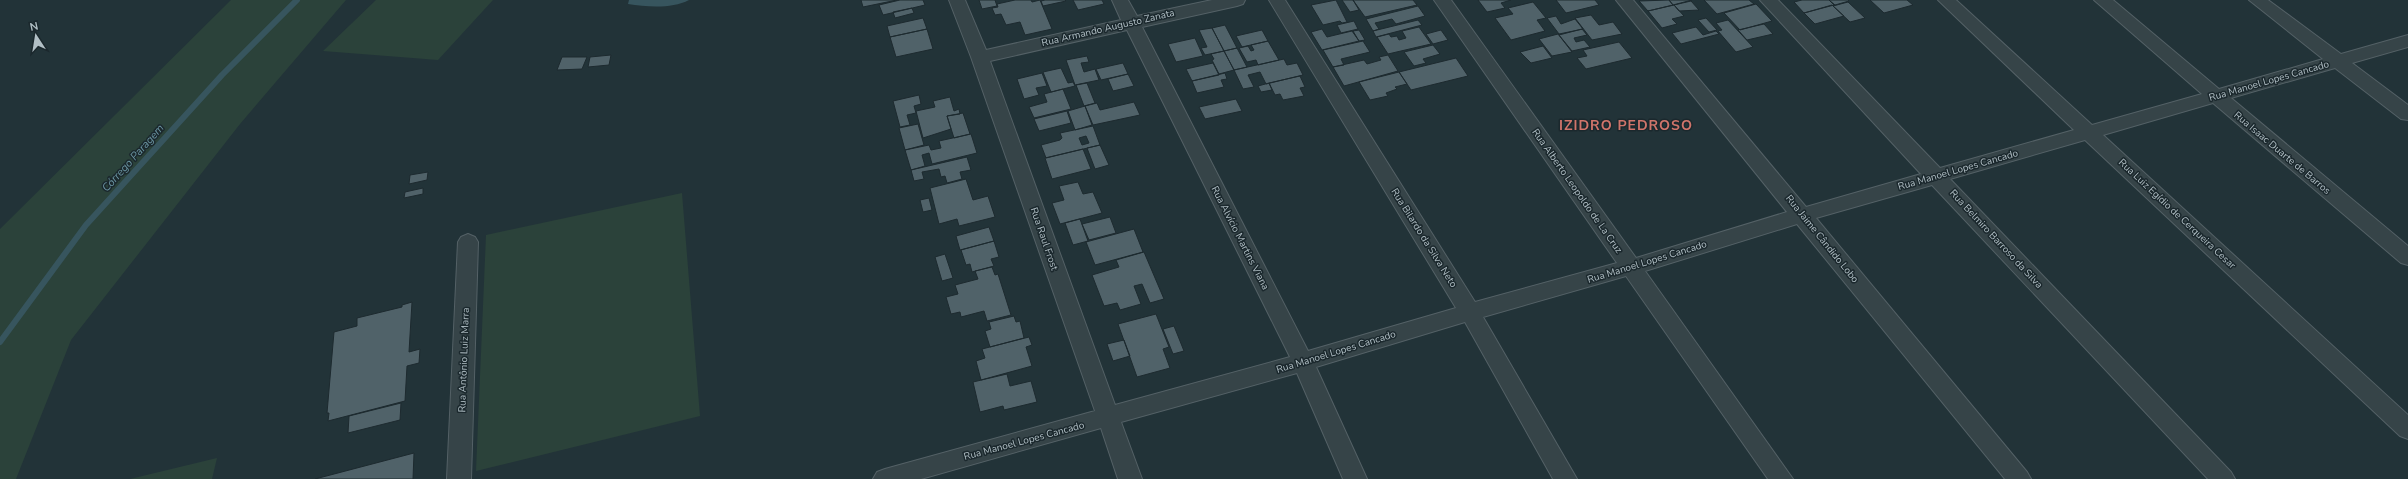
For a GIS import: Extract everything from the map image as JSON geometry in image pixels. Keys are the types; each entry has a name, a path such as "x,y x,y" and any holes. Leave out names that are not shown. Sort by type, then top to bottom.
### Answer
{"street":[{"name":"Rua Raul Frost","path":"957,0 980,57 1130,479"},
{"name":"Rua Alvício Martins Viana","path":"1120,0 1303,362 1355,479"},
{"name":"Rua Armando Augusto Zanata","path":"980,57 1237,0"},
{"name":"Rua Bilardo da Silva Neto","path":"1277,0 1470,312 1565,479"},
{"name":"Rua Alberto Leopoldo de La Cruz","path":"1442,0 1781,479"},
{"name":"Rua Jaime Cândido Lobo","path":"1624,0 2019,479"},
{"name":"Rua Belmiro Barroso da Silva","path":"1768,0 2223,479"},
{"name":"Rua Luiz Egídio de Cerqueira Cesar","path":"1946,0 2408,429"},
{"name":"Rua Isaac Duarte de Barros","path":"2102,0 2214,96 2408,257"},
{"path":"2257,0 2408,114"},
{"name":"Rua Manoel Lopes Cancado","path":"893,478 1303,362 1470,312 1632,267 1802,215 2408,41"},
{"name":"Rua Antônio Luiz Marra","path":"459,479 468,242"}],"green space":[{"path":"231,0 346,0 240,124 71,340 16,479 0,479 0,229"},
{"path":"376,0 493,0 438,60 323,51"},
{"path":"682,193 700,416 476,471 486,235"},
{"path":"217,458 212,479 130,479"}],"water":[{"path":"629,0 689,0 675,5 643,6 628,4"}],"building":[{"path":"861,0 897,0 863,7"},
{"path":"900,0 923,0 925,5 883,15 879,5"},
{"path":"979,0 995,0 997,6 982,9"},
{"path":"1015,0 1031,0 1032,2 1040,0 1052,29 1025,35 1020,22 1006,25 1001,14 995,15 992,8 998,7 997,4"},
{"path":"1073,0 1102,0 1104,4 1078,10"},
{"path":"1336,0 1347,22 1342,23 1340,21 1323,25 1311,5"},
{"path":"1342,0 1353,0 1359,10 1350,12"},
{"path":"1353,0 1413,0 1417,5 1365,17"},
{"path":"1478,0 1511,0 1501,3 1505,8 1487,12"},
{"path":"1556,0 1595,0 1599,5 1566,13"},
{"path":"1669,0 1673,5 1648,11 1639,1"},
{"path":"1669,0 1692,0 1673,5"},
{"path":"1704,0 1749,0 1754,4 1717,14"},
{"path":"1802,0 1829,0 1834,5 1804,13 1794,2"},
{"path":"1829,0 1848,0 1849,1 1835,5"},
{"path":"1870,0 1907,0 1913,5 1884,13"},
{"path":"1041,1 1066,1 1043,6"},
{"path":"1691,1 1699,10 1679,11 1674,5"},
{"path":"1533,2 1546,18 1537,20 1545,31 1511,40 1495,18 1513,14 1508,8"},
{"path":"1848,2 1865,18 1850,22 1833,6"},
{"path":"1756,4 1772,21 1740,30 1724,13"},
{"path":"1674,5 1684,16 1672,19 1677,24 1662,28 1648,11"},
{"path":"1832,5 1844,16 1815,24 1804,13"},
{"path":"1418,6 1425,16 1396,24 1392,19 1375,23 1379,29 1373,31 1366,19"},
{"path":"912,8 914,13 895,18 893,12"},
{"path":"1591,15 1599,25 1613,22 1622,34 1592,40 1575,18"},
{"path":"1556,16 1561,24 1575,19 1583,29 1559,34 1547,18"},
{"path":"923,18 927,29 890,37 887,26"},
{"path":"1706,18 1717,30 1709,32 1698,20"},
{"path":"1418,20 1422,25 1376,37 1373,31"},
{"path":"1728,20 1753,47 1736,52 1718,31 1722,30 1716,23"},
{"path":"1354,21 1358,29 1341,33 1337,25"},
{"path":"1764,24 1773,34 1747,40 1738,30"},
{"path":"1225,25 1237,48 1224,51 1212,28"},
{"path":"1419,27 1431,44 1388,54 1377,37 1389,34 1391,37 1397,36 1399,40 1406,38 1402,31"},
{"path":"1696,27 1703,35 1716,31 1719,34 1681,44 1672,33"},
{"path":"1212,28 1224,51 1205,55 1201,48 1207,47 1199,30"},
{"path":"927,29 933,49 896,57 890,37"},
{"path":"1322,29 1327,37 1352,31 1359,41 1322,50 1311,32"},
{"path":"1582,29 1587,35 1574,38 1576,42 1584,40 1590,47 1572,51 1559,35"},
{"path":"1262,30 1268,41 1242,47 1236,36"},
{"path":"1359,30 1365,40 1359,41 1353,31"},
{"path":"1441,30 1448,40 1433,44 1426,34"},
{"path":"1558,34 1572,52 1552,56 1539,39"},
{"path":"1195,38 1203,56 1176,62 1168,44"},
{"path":"1268,41 1279,60 1258,65 1256,60 1247,62 1239,48 1248,46 1251,51 1254,50 1251,45"},
{"path":"1363,41 1370,52 1341,59 1344,65 1333,67 1323,50"},
{"path":"1619,42 1632,58 1586,69 1577,58 1587,56 1583,50"},
{"path":"1433,45 1440,54 1423,59 1426,63 1414,66 1404,52"},
{"path":"1543,46 1552,58 1531,63 1520,52"},
{"path":"1237,48 1247,67 1234,70 1224,51"},
{"path":"1224,51 1234,70 1219,74 1212,60 1214,59 1211,54"},
{"path":"611,55 609,65 588,67 590,57"},
{"path":"1388,55 1398,71 1344,86 1333,67 1364,60 1367,64 1381,60 1379,57"},
{"path":"1087,56 1089,62 1081,63 1084,72 1095,69 1099,80 1075,85 1066,60"},
{"path":"562,57 587,57 582,69 557,70"},
{"path":"1456,58 1468,76 1411,90 1399,72"},
{"path":"1284,59 1287,65 1297,63 1303,75 1266,84 1260,72 1248,75 1254,87 1243,89 1234,70"},
{"path":"1123,63 1128,74 1101,80 1096,69"},
{"path":"1213,63 1219,75 1192,81 1186,69"},
{"path":"1061,68 1068,83 1073,82 1075,86 1051,92 1043,72"},
{"path":"1399,72 1407,84 1395,87 1397,89 1386,93 1388,96 1370,100 1359,82"},
{"path":"1042,73 1047,86 1036,88 1039,95 1024,99 1017,79"},
{"path":"1225,73 1227,79 1221,80 1224,87 1197,93 1192,81"},
{"path":"1128,74 1134,86 1113,91 1108,79"},
{"path":"1300,76 1305,87 1300,88 1304,96 1283,100 1280,94 1275,95 1269,83"},
{"path":"1087,83 1095,103 1084,106 1076,85"},
{"path":"1269,83 1272,90 1261,92 1258,86"},
{"path":"1063,89 1071,109 1034,118 1029,107 1047,102 1044,94"},
{"path":"919,95 921,104 914,106 916,113 907,115 910,125 900,127 893,101"},
{"path":"950,97 954,111 959,109 960,114 947,116 951,129 923,138 916,111 935,107 933,101"},
{"path":"1236,99 1242,111 1205,119 1199,107"},
{"path":"1134,102 1140,115 1093,125 1085,106 1097,103 1100,110"},
{"path":"1085,106 1092,125 1075,130 1068,111"},
{"path":"1067,111 1071,123 1039,131 1034,119"},
{"path":"963,113 970,134 954,138 947,116"},
{"path":"918,124 924,145 905,150 899,128"},
{"path":"1093,126 1100,145 1046,158 1041,145 1060,140 1062,138 1060,133","holes":["1086,136 1089,143 1082,145 1079,138"]},
{"path":"971,134 977,153 932,164 929,153 922,155 925,166 911,170 905,150 929,145 931,150 941,148 939,141"},
{"path":"1100,145 1109,165 1095,169 1087,148"},
{"path":"1083,149 1091,169 1052,179 1045,158"},
{"path":"967,157 971,170 960,172 962,179 947,183 945,176 941,177 939,169 922,172 924,179 914,181 911,170"},
{"path":"428,172 427,180 409,184 410,175"},
{"path":"966,179 973,200 988,196 995,217 959,226 957,219 939,224 930,188"},
{"path":"1078,182 1083,194 1093,192 1102,213 1060,224 1052,203 1064,200 1059,186"},
{"path":"423,188 423,194 404,198 405,192"},
{"path":"929,198 932,210 923,212 920,200"},
{"path":"1110,217 1116,233 1089,240 1082,224"},
{"path":"1080,219 1088,241 1073,245 1065,223"},
{"path":"989,227 994,241 960,250 956,236"},
{"path":"1134,229 1143,252 1095,265 1086,242"},
{"path":"994,241 999,257 991,259 994,266 972,272 970,264 966,265 961,250"},
{"path":"1144,252 1164,299 1150,303 1142,284 1134,286 1141,304 1120,310 1117,303 1104,306 1092,275 1119,267 1116,260"},
{"path":"945,254 953,278 942,281 935,257"},
{"path":"992,267 995,275 998,274 1011,315 987,321 984,311 961,317 960,312 951,314 946,297 958,294 955,285 978,279 975,271"},
{"path":"412,302 409,352 420,349 419,363 407,366 405,401 328,421 329,413 327,413 334,332 357,326 357,318 402,307 402,305"},
{"path":"1156,314 1169,347 1163,349 1170,368 1137,377 1118,324"},
{"path":"1014,316 1016,322 1020,321 1024,338 990,347 985,331 991,329 989,322"},
{"path":"1174,326 1184,351 1173,354 1163,329"},
{"path":"1029,337 1032,345 1026,347 1032,366 981,380 976,361 985,358 982,349"},
{"path":"1124,340 1130,356 1113,361 1107,344"},
{"path":"1007,374 1010,386 1031,381 1037,402 1004,410 1003,406 980,412 973,382"},
{"path":"401,403 400,420 348,433 349,416"},
{"path":"414,453 413,479 315,479"}],"waterway":[{"name":"Córrego Paragem","path":"0,342 86,225 222,75 297,0"}],"district":[{"name":"IZIDRO PEDROSO","path":"1626,125"}]}
